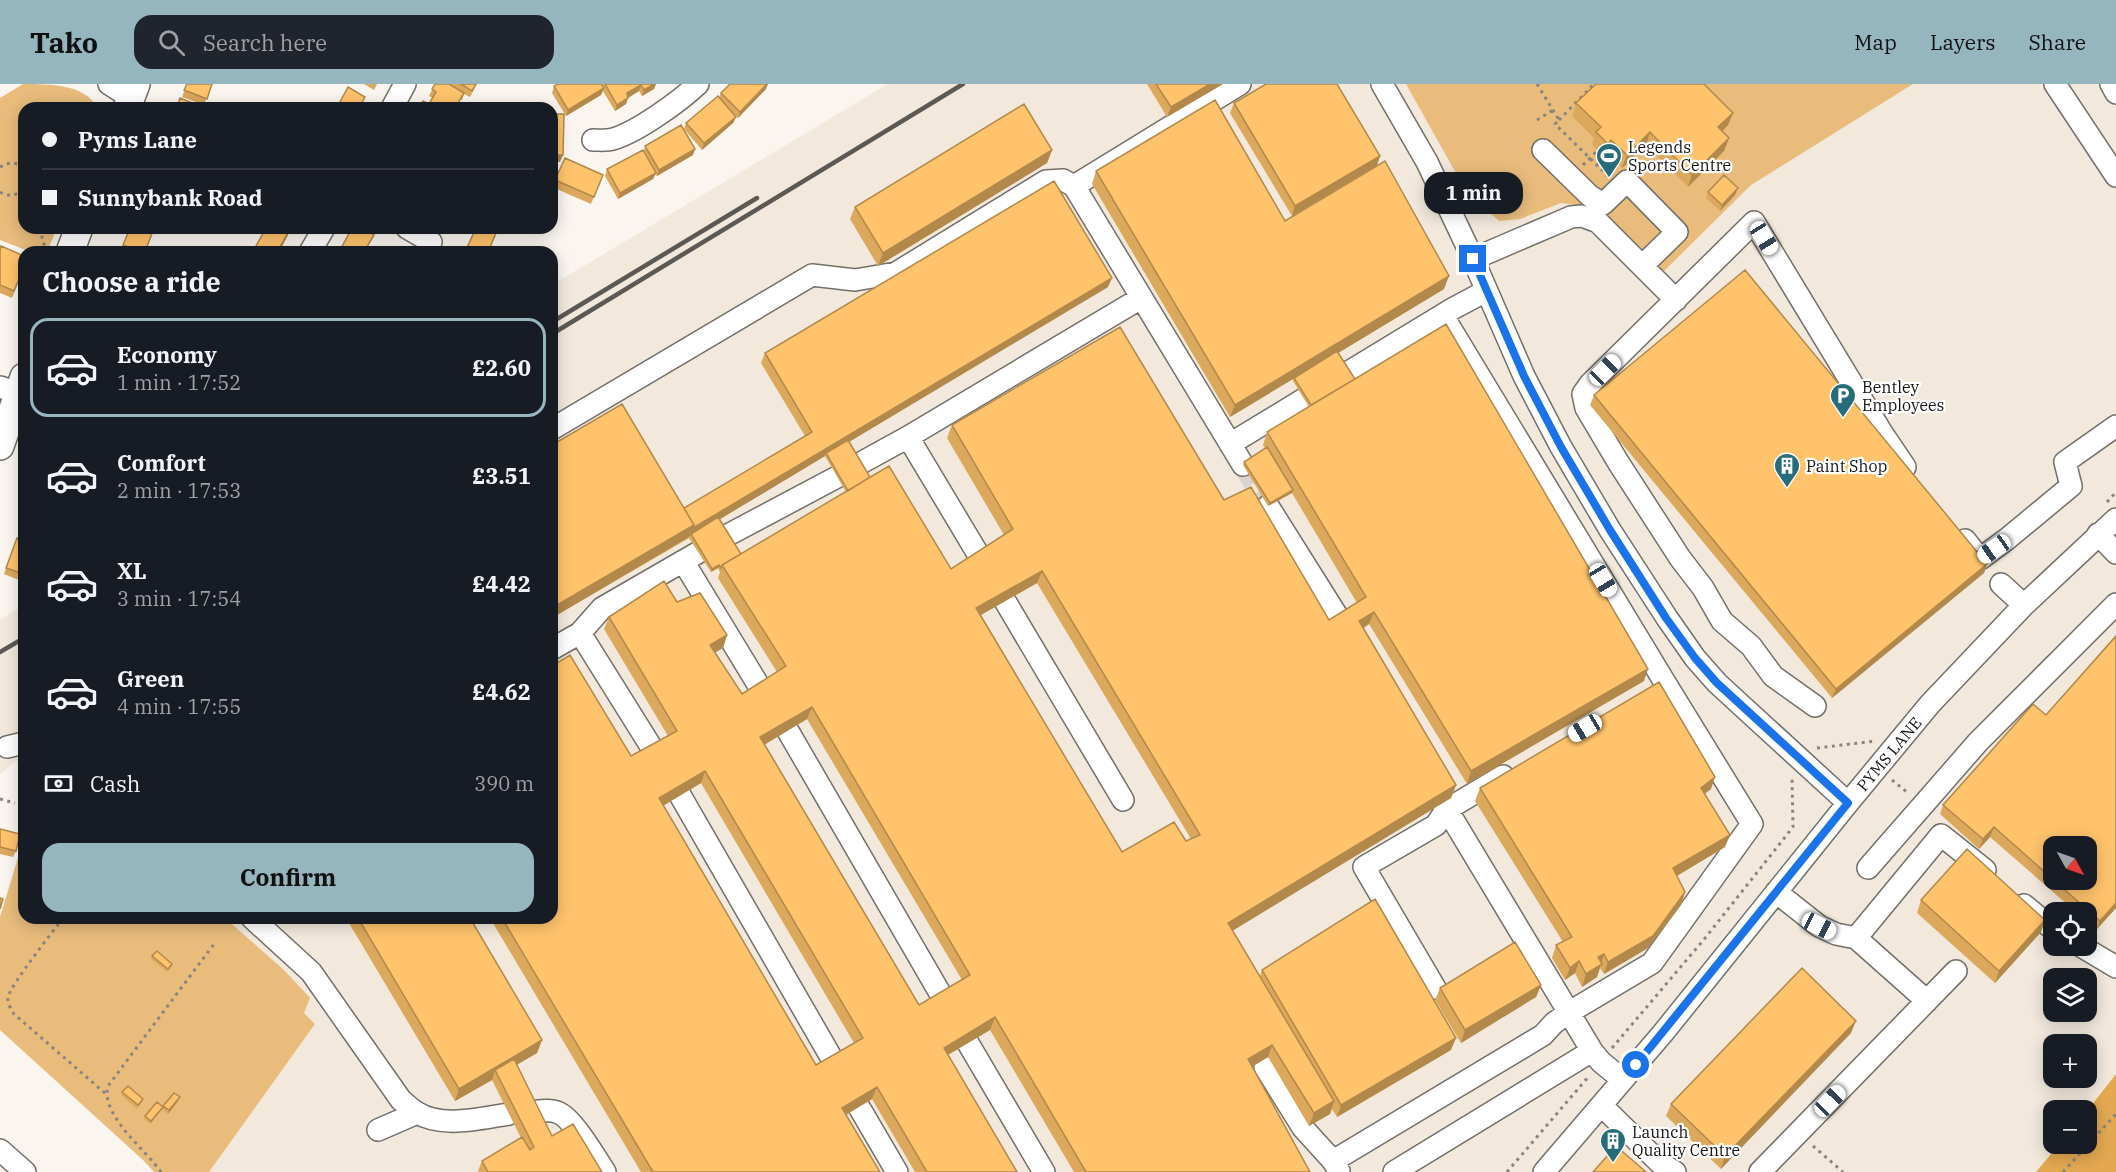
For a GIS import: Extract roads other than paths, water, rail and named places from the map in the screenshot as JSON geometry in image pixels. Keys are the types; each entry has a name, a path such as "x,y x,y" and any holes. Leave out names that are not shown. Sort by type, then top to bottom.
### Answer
{"main road":[{"path":"0,446 14,386"}],"street":[{"path":"395,102 405,84"},
{"path":"593,140 615,138 628,132 665,110 698,84"},
{"path":"1074,186 1240,84"},
{"path":"1382,84 1427,162 1473,259 1524,376 1561,447 1666,618 1695,658 1717,683 1798,760 1848,803"},
{"path":"2055,84 2116,176"},
{"path":"2111,84 2116,93"},
{"path":"1543,150 1590,196 1603,204 1627,181 1677,232 1642,266"},
{"path":"558,425 812,275 855,280 896,273 1046,181 1063,180 1074,186 1243,465"},
{"path":"1473,259 1571,217 1582,216 1598,222 1676,300"},
{"path":"1815,706 1773,676 1751,646 1722,621 1586,408 1583,398 1586,389 1754,222 1887,442 1916,480"},
{"path":"417,234 431,242"},
{"path":"1347,373 1486,291"},
{"path":"859,464 908,438 1141,298"},
{"path":"1265,1067 1303,1128 1336,1166 1543,1035 1568,1013 1652,963 1752,824 1443,316"},
{"path":"1230,444 1304,399"},
{"path":"1952,522 1980,559 2071,486 2065,462 2116,426"},
{"path":"908,438 981,559"},
{"path":"726,536 837,477"},
{"path":"1268,506 1341,622"},
{"name":"PYMS LANE","path":"1544,1172 1602,1106 1930,704 2024,605 2098,534 2109,513"},
{"path":"2098,534 2116,553"},
{"path":"558,646 580,633 603,608 691,557 762,691"},
{"path":"2001,584 2024,605"},
{"path":"1005,601 1123,800"},
{"path":"1868,868 1978,742 2116,604"},
{"path":"580,633 655,753"},
{"path":"1644,693 1664,681"},
{"path":"788,731 944,1000"},
{"path":"1435,988 1364,867 1436,825 1445,807 1516,769"},
{"path":"680,795 835,1064"},
{"path":"1445,807 1568,1013 1597,1056 1623,1080"},
{"path":"1856,938 1941,835 2043,921"},
{"path":"1776,892 1819,926 1836,934 1856,938 1927,1001"},
{"path":"259,924 311,972 401,1100 417,1113 434,1119 455,1121 509,1114"},
{"path":"2097,956 2116,967"},
{"path":"1760,1172 1956,971"},
{"path":"968,1043 1044,1172"},
{"path":"1394,1172 1597,1056"},
{"path":"1602,1106 1660,1163 1675,1172"},
{"path":"859,1107 897,1172"},
{"path":"531,1112 552,1111 568,1119 605,1172"},
{"path":"378,1130 417,1113"},
{"path":"0,1150 25,1172"}],"tunnel":[{"path":"1243,465 1268,506"}],"railway":[{"path":"558,330 963,84"},
{"path":"558,318 757,198"},
{"path":"0,652 18,642"}],"place":[{"name":"Legends Sports Centre","path":"1609,179"},
{"name":"Bentley Employees","path":"1843,419"},
{"name":"Paint Shop","path":"1787,489"},
{"name":"Launch Quality Centre","path":"1613,1164"}]}
